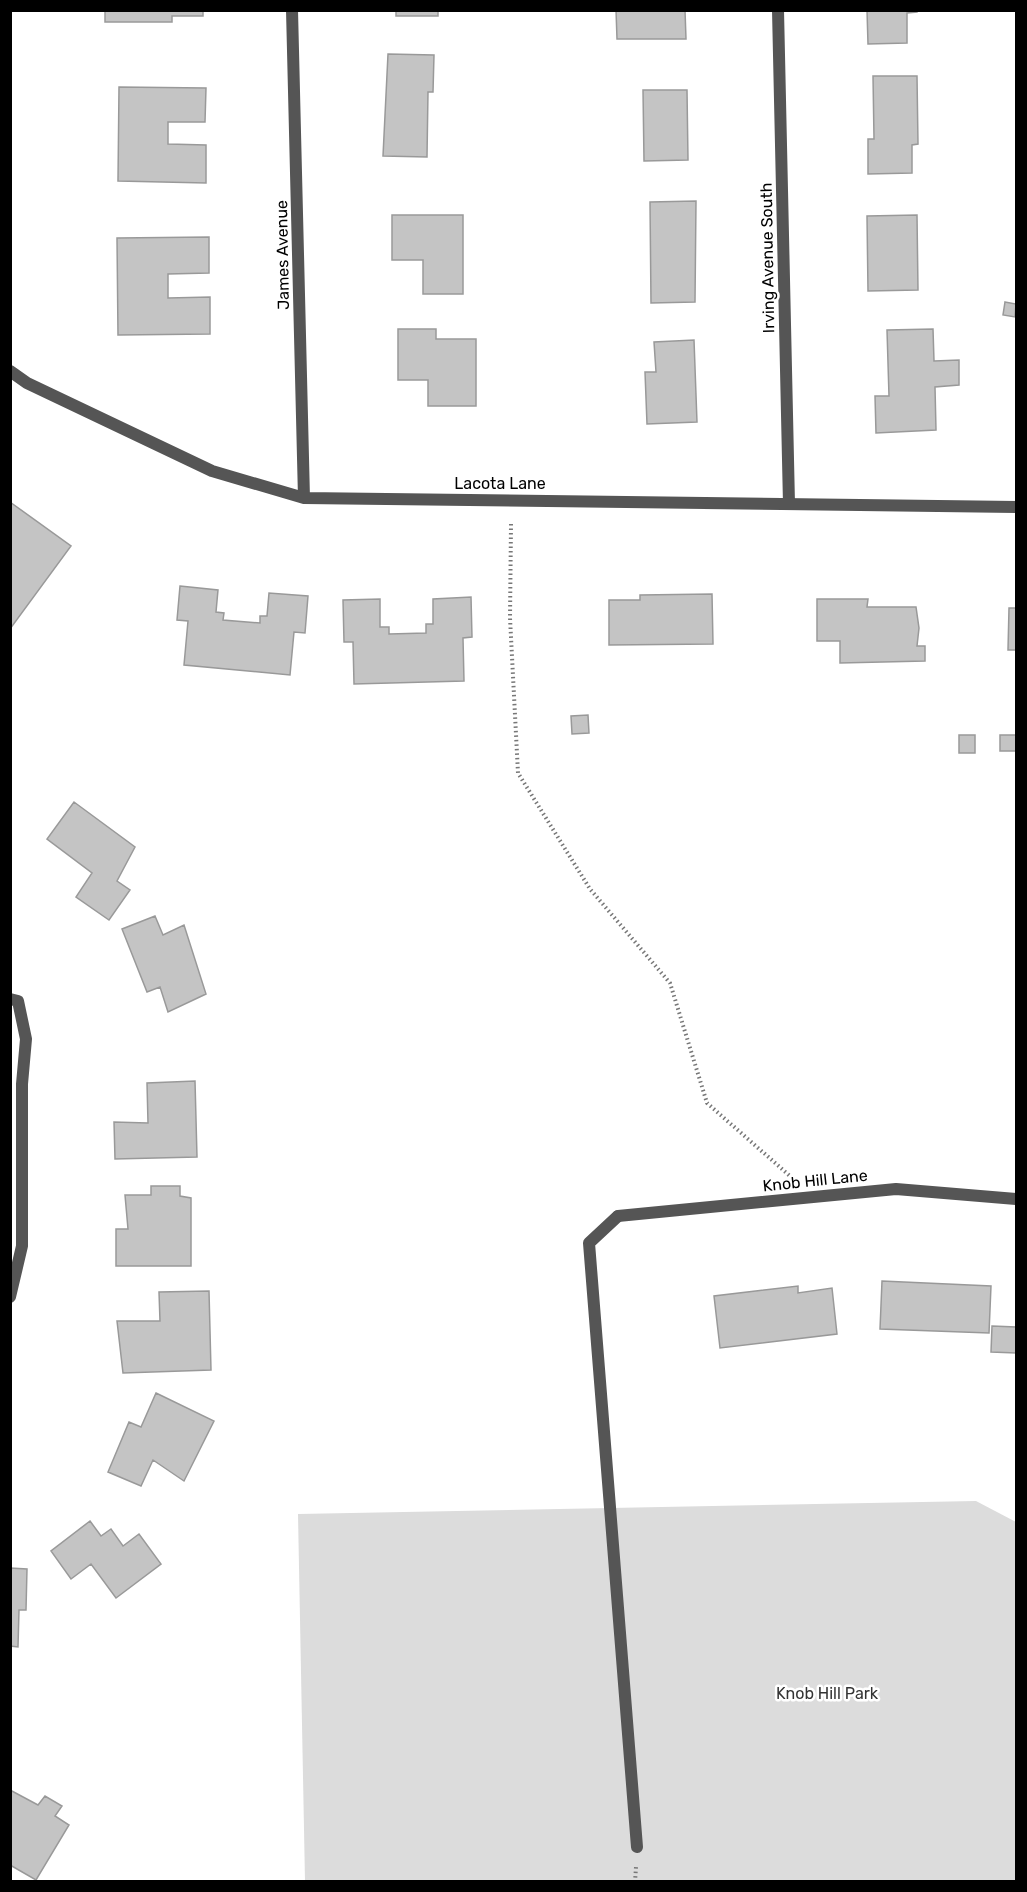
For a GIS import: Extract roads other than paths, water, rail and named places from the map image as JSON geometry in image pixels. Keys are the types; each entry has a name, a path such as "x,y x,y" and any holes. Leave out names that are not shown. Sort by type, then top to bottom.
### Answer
{"street":[{"name":"James Avenue","path":"292,10 304,498"},
{"name":"Irving Avenue South","path":"777,10 789,504"},
{"name":"Lacota Lane","path":"10,371 27,383 212,471 304,498 1017,507"},
{"path":"10,999 18,1001 26,1039 22,1084 22,1246 10,1297"},
{"name":"Knob Hill Lane","path":"637,1847 590,1244 618,1216 896,1188 1017,1198"}],"park label":[{"name":"Knob Hill Park","path":"827,1693"}]}
